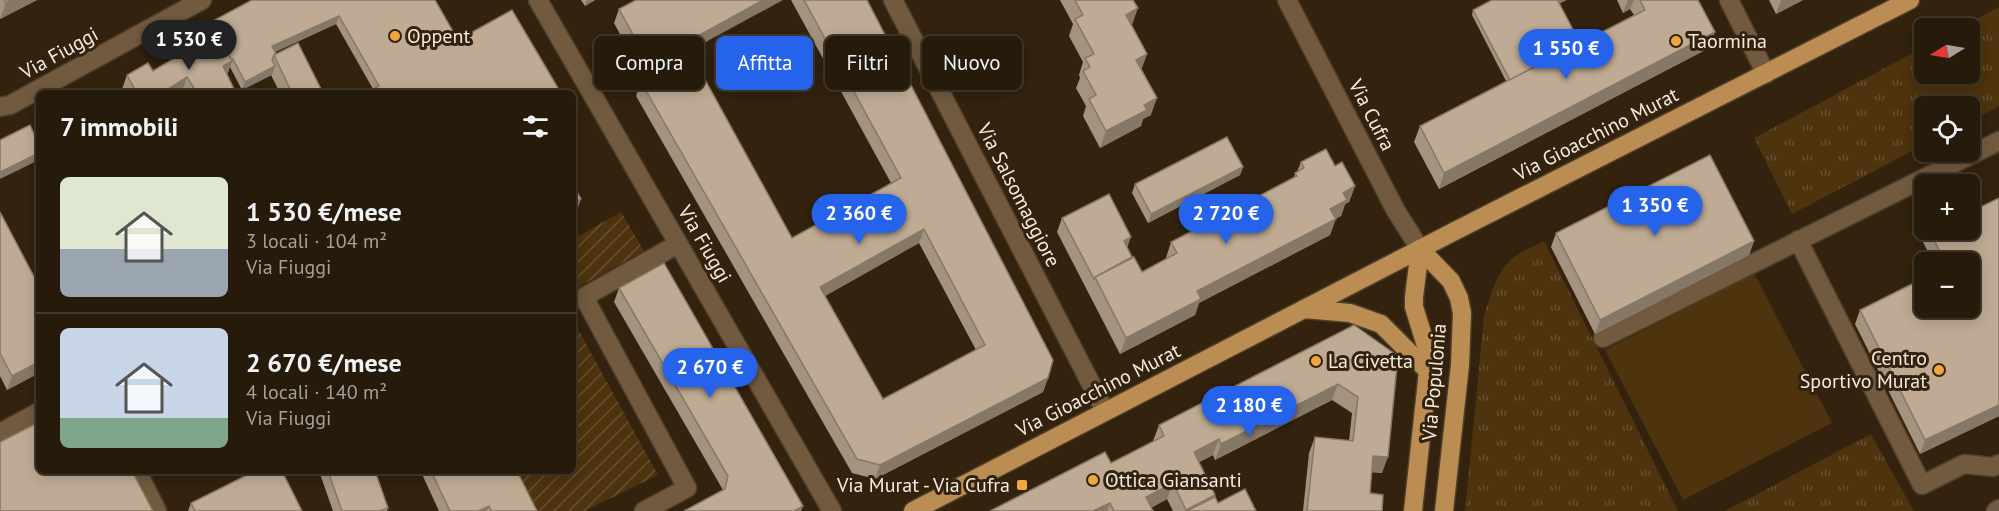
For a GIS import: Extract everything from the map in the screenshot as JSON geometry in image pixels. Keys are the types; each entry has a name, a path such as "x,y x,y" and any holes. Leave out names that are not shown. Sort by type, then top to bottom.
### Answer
{"main road":[{"name":"Via Gioacchino Murat","path":"913,511 1420,249 1910,0"},
{"name":"Via Populonia","path":"1413,511 1428,371 1427,349 1413,297 1420,249"},
{"name":"Via Populonia","path":"1420,249 1451,281 1456,290 1462,314 1461,346 1444,511"},
{"path":"1304,309 1350,313 1381,324 1428,371"}],"street":[{"name":"Via Fiuggi","path":"37,90 202,0"},
{"name":"Via Fiuggi","path":"538,0 832,511"},
{"name":"Via Salsomaggiore","path":"893,0 1105,411"},
{"name":"Via Cufra","path":"1287,0 1396,211 1420,249"},
{"path":"1729,0 1766,74"},
{"name":"Via Fiuggi","path":"0,107 10,105 36,91"},
{"path":"1602,338 1999,141"},
{"path":"1798,240 1922,485 1964,464 1993,467 1999,464"},
{"path":"644,511 687,488 584,297 678,244"},
{"path":"0,434 36,414"},
{"path":"139,474 158,511"}],"green space":[{"path":"1999,7 1999,106 1980,116 1980,96 1914,96 1914,150 1792,214 1754,138 1914,52 1914,84 1980,84 1980,18 1978,18"},
{"path":"621,212 644,251 576,288 576,237"},
{"path":"1544,241 1678,511 1465,511 1484,316 1503,269 1521,252"},
{"path":"1754,273 1832,423 1683,500 1605,350"},
{"path":"576,325 658,475 585,511 525,511 506,474 576,474"},
{"path":"1871,434 1914,511 1725,511"}],"building":[{"name":"Oppent","path":"252,0 435,0 458,40 512,10 559,90 372,90 379,86 339,16 272,46 276,54 272,60 275,66 245,82 216,33 212,35 207,24"},
{"path":"636,0 763,0 698,36 634,36 619,9"},
{"path":"804,0 867,0 886,36 825,36 825,39"},
{"path":"1075,0 1133,0 1138,8 1126,15 1147,54 1136,60 1157,98 1144,105 1147,110 1106,131 1089,99 1096,95 1083,71 1090,67 1085,58 1094,54 1075,19 1083,15"},
{"path":"1492,0 1559,0 1580,43 1510,80 1473,10"},
{"path":"1640,0 1698,0 1715,32 1444,173 1420,126 1645,10"},
{"path":"216,33 232,61 223,66 235,90 195,90 187,77 167,90 135,90 127,75 148,63 153,71"},
{"path":"298,43 322,90 291,90 274,55"},
{"path":"704,78 792,238 901,178 853,90 910,90 910,83 1053,360 1048,378 880,465 857,459 646,90 704,90","holes":["924,229 985,345 883,399 820,287"]},
{"path":"30,125 36,138 36,154 0,172 0,140"},
{"path":"1227,137 1243,167 1151,214 1135,184"},
{"path":"1326,149 1335,166 1342,162 1355,186 1343,193 1347,200 1330,209 1336,219 1197,291 1201,299 1126,338 1095,277 1134,257 1142,272 1177,253 1171,242 1297,176 1295,173 1304,168 1301,162"},
{"path":"1710,155 1754,241 1600,320 1556,233"},
{"path":"576,190 581,199 576,202"},
{"path":"1109,194 1131,237 1124,241 1132,257 1094,279 1062,218"},
{"name":"Centro Sportivo Murat","path":"1999,198 1999,405 1925,440 1860,310 1914,283 1914,318 1980,318 1980,252 1940,252 1934,240 1980,240 1980,207"},
{"path":"0,212 36,280 36,364 12,376 0,353"},
{"path":"664,263 803,506 794,511 684,511 725,489 728,476 619,288"},
{"path":"1354,325 1398,356 1388,457 1373,456 1370,493 1383,495 1382,511 1307,511 1315,437 1353,441 1358,397 1338,384 1221,444 1219,439 1194,452 1215,495 1186,510 1173,483 1146,497 1153,511 1114,511 1110,503 1096,511 990,511 1105,452 1111,463 1164,436 1159,425"},
{"path":"36,424 36,474 134,474 153,511 0,511 0,442"},
{"path":"249,474 284,474 302,511 195,511 191,503"},
{"path":"329,474 376,474 388,508 379,511 342,511"},
{"path":"432,474 518,474 537,511 491,511 489,506 478,511 450,511"},
{"path":"1245,489 1256,511 1187,511 1215,497 1218,503"}],"place":[{"name":"Oppent","path":"395,36"},
{"name":"Taormina","path":"1676,41"},
{"name":"La Civetta","path":"1316,361"},
{"name":"Centro Sportivo Murat","path":"1939,370"},
{"name":"Ottica Giansanti","path":"1093,480"},
{"name":"Via Murat - Via Cufra","path":"1022,485"}]}
